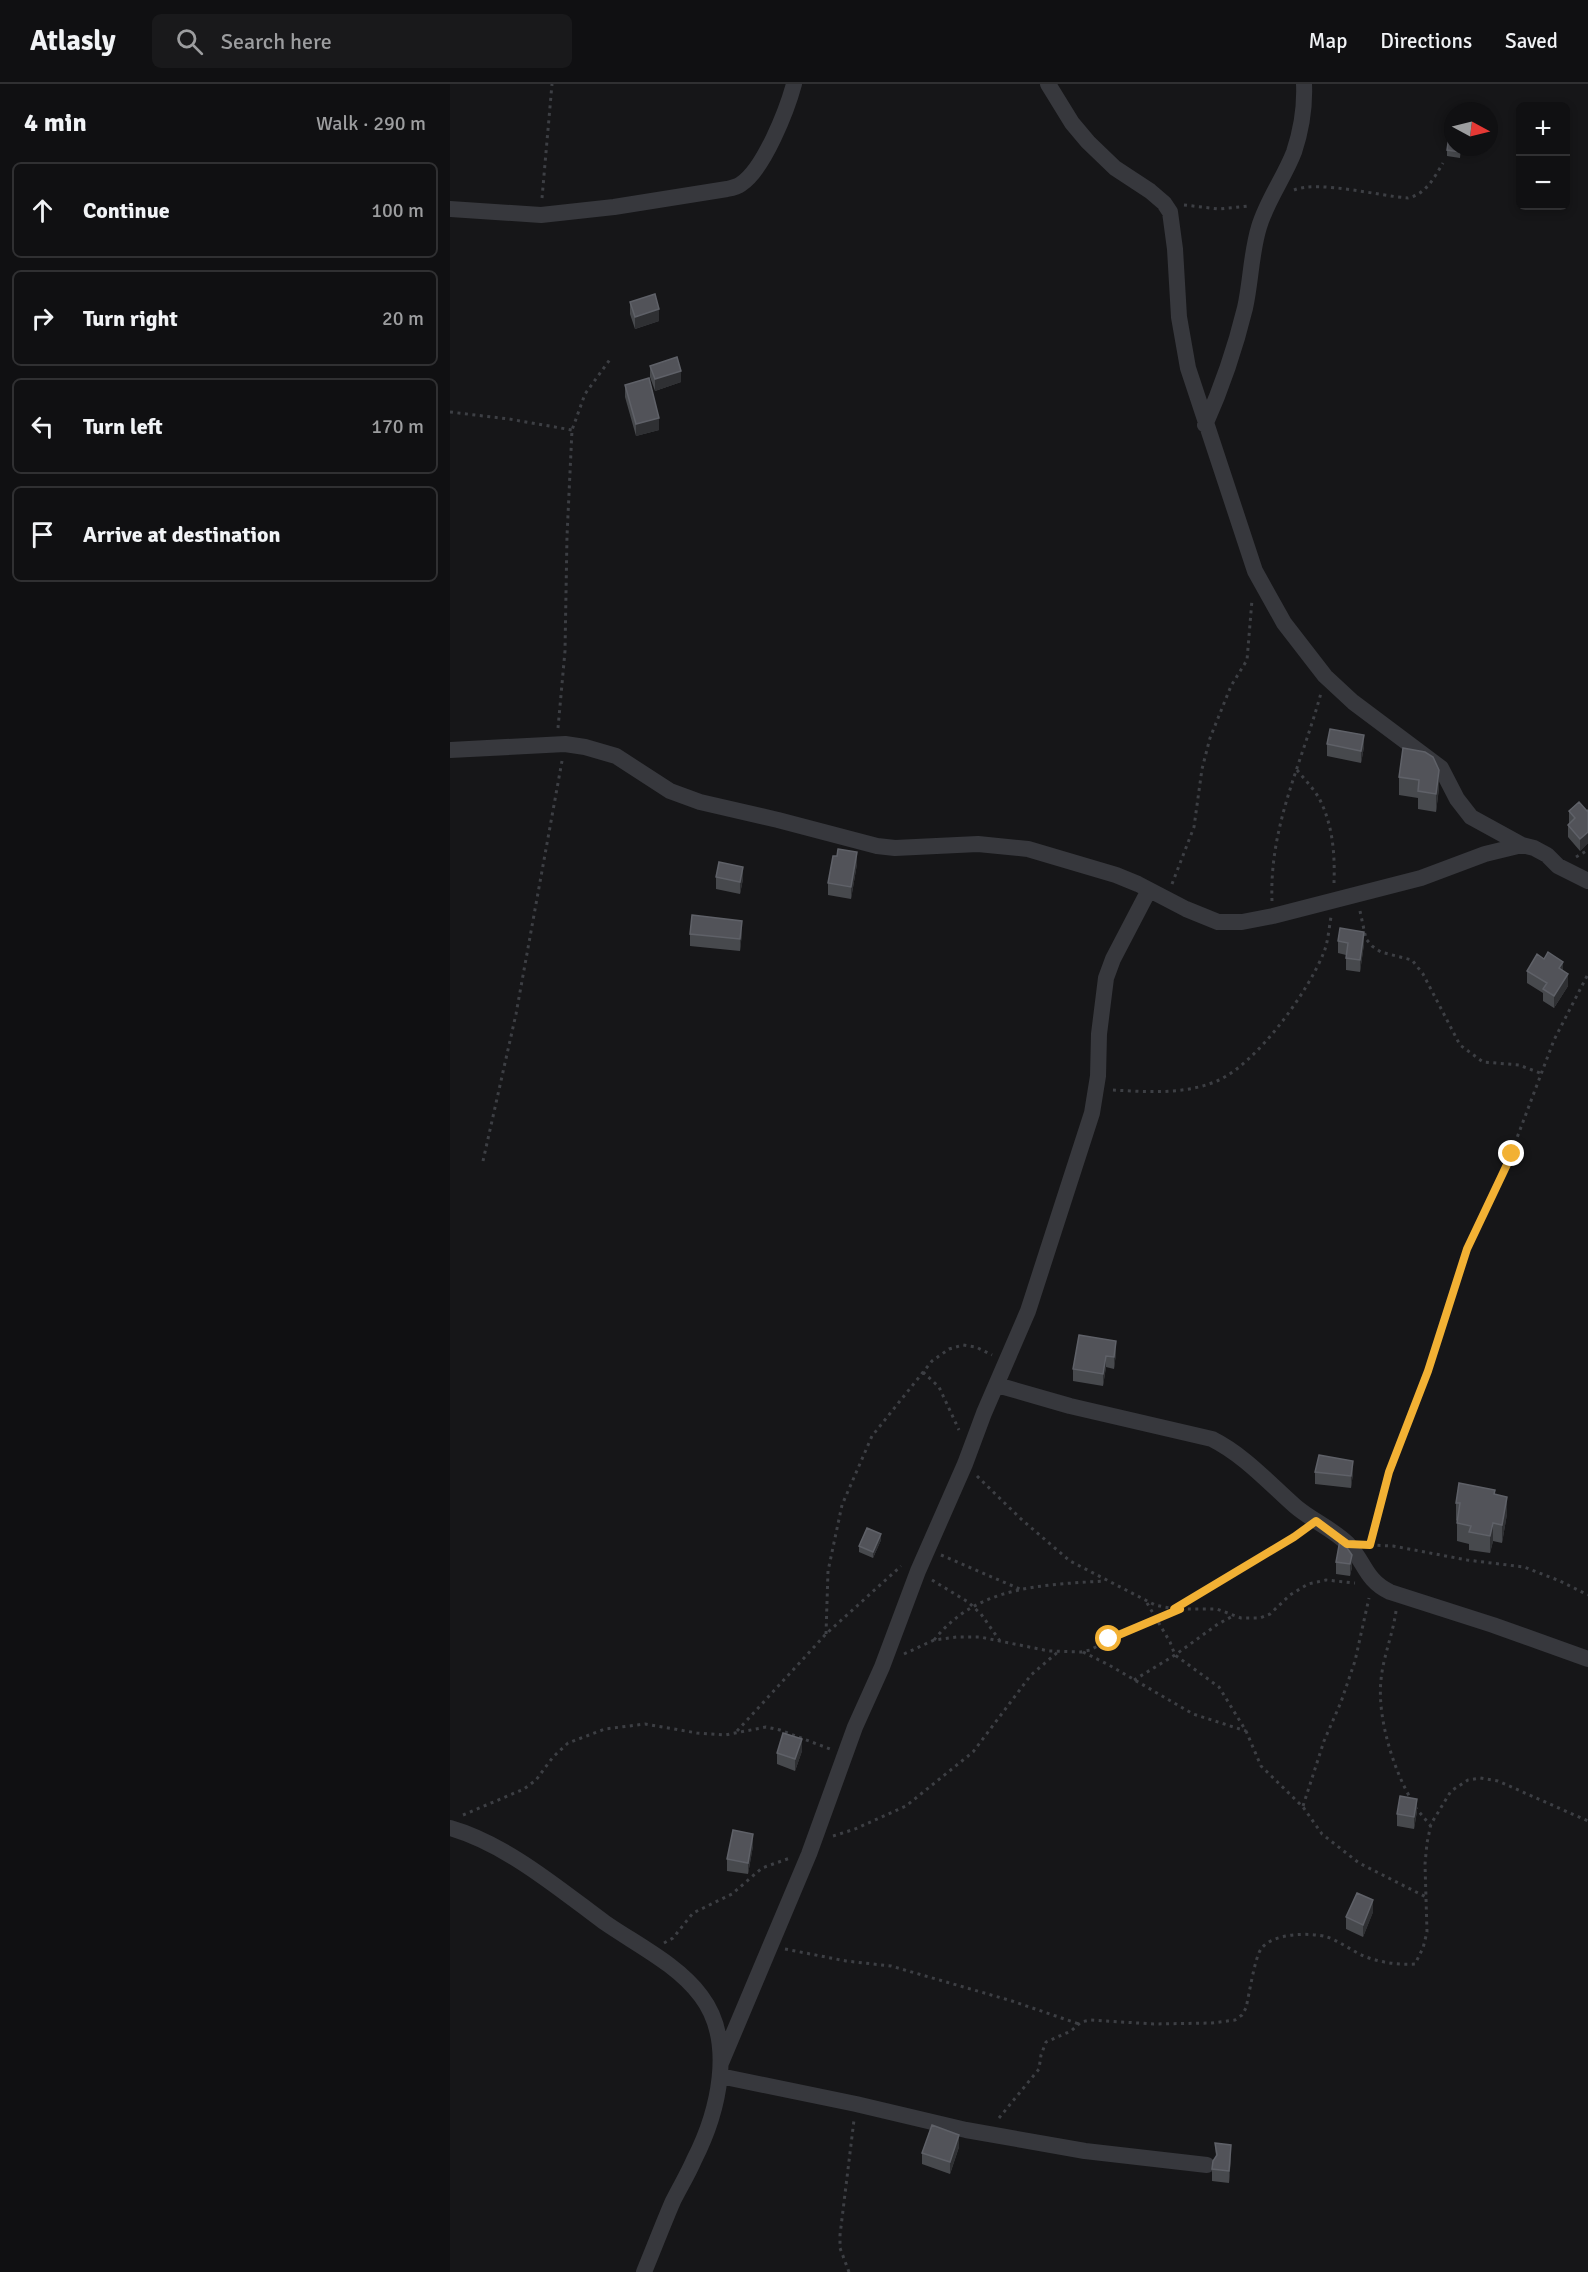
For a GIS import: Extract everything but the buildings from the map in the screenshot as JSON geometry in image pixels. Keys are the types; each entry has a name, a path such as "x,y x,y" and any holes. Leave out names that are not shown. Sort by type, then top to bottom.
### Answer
{"street":[{"path":"450,209 541,215 702,194 742,184 763,158 786,112 794,84"},
{"path":"1048,84 1072,123 1088,142 1115,168 1150,191 1164,203 1170,212 1176,249 1177,298 1181,336 1188,368 1205,425 1256,571 1284,622 1326,676 1353,702 1441,768 1457,798 1471,817 1522,845 1547,855 1558,866 1588,881"},
{"path":"1205,425 1222,387 1237,340 1246,305 1259,228 1294,152 1302,117 1304,84"},
{"path":"450,750 561,745 585,747 616,756 670,791 700,802 790,822 877,846 894,848 978,844 1028,849 1116,875 1186,909 1218,921 1242,922 1273,916 1421,878 1485,854 1522,845"},
{"path":"644,2272 708,2126 721,2070 769,1946 811,1847 855,1727 882,1667 918,1571 967,1460 1043,1269 1092,1113 1106,978 1113,959 1149,890"},
{"path":"997,1385 1070,1406 1212,1439 1269,1480 1296,1506 1347,1544 1375,1585 1588,1659"},
{"path":"452,1823 482,1839 541,1877 614,1929 650,1951 681,1976 701,1996 718,2026 721,2070"},
{"path":"721,2070 987,2134 1129,2157 1207,2165"}],"path":[{"path":"541,215 543,165 552,84"},
{"path":"1164,203 1219,209 1244,207 1299,187 1321,187 1408,198 1424,191 1443,163"},
{"path":"483,1161 516,1014 561,745 572,430 585,394 611,358"},
{"path":"450,412 498,417 572,430"},
{"path":"1165,898 1194,827 1202,769 1210,738 1231,686 1247,660 1256,571"},
{"path":"1273,916 1272,881 1275,840 1326,676"},
{"path":"1096,1088 1139,1092 1187,1089 1221,1079 1249,1060 1304,989 1324,952 1334,900 1335,858 1330,829 1320,799 1297,770"},
{"path":"1358,894 1366,939 1381,952 1412,960 1423,974 1460,1046 1483,1062 1519,1065 1540,1073"},
{"path":"1370,1545 1389,1472 1428,1371 1467,1249 1512,1154 1540,1073 1588,974"},
{"path":"826,1634 828,1571 842,1505 872,1436 932,1361 949,1349 963,1345 983,1351 1006,1365"},
{"path":"923,1372 939,1387 948,1404 967,1460 1058,1552 1087,1572 1129,1590 1155,1605 1174,1609 1217,1609 1233,1616 1266,1617 1299,1588 1317,1581 1375,1585 1356,1661 1324,1741 1303,1807"},
{"path":"1174,1609 1294,1537 1316,1521"},
{"path":"1347,1544 1393,1546 1467,1560 1524,1567 1588,1594"},
{"path":"736,1733 826,1634 898,1568 927,1550 966,1564 1022,1590"},
{"path":"918,1571 972,1606 981,1614 1000,1641"},
{"path":"882,1667 934,1640 957,1616 972,1606 1000,1594 1057,1584 1106,1581"},
{"path":"1398,1594 1394,1624 1381,1677 1383,1722 1408,1795 1419,1813 1431,1826"},
{"path":"1147,1601 1175,1655 1219,1687 1246,1731 1261,1767 1303,1807 1322,1834 1359,1863 1426,1897"},
{"path":"934,1640 980,1637 1059,1651 1081,1652 1180,1609"},
{"path":"1134,1680 1233,1616"},
{"path":"650,1951 673,1938 693,1913 732,1894 762,1868 906,1806 973,1752 1031,1675 1059,1651"},
{"path":"1081,1652 1192,1713 1246,1731"},
{"path":"452,1823 524,1790 536,1780 553,1757 568,1743 595,1732 645,1724 712,1734 736,1733 760,1727 780,1730 821,1747 846,1753"},
{"path":"987,2134 1039,2069 1046,2042 1071,2031 1079,2024 1090,2020 1154,2024 1212,2023 1235,2020 1242,2015 1246,2007 1259,1950 1270,1941 1287,1935 1311,1934 1327,1937 1366,1957 1388,1963 1415,1964 1423,1948 1426,1932 1425,1864 1431,1826 1450,1791 1460,1784 1480,1778 1498,1781 1588,1821"},
{"path":"769,1946 817,1956 891,1966 1012,2001 1079,2024"},
{"path":"849,2272 840,2248 840,2235 856,2104"}],"route":[{"path":"1109,1639 1180,1609 1174,1609 1294,1537 1316,1521 1347,1544 1370,1545 1398,1444 1428,1371 1467,1249 1512,1154"}]}
